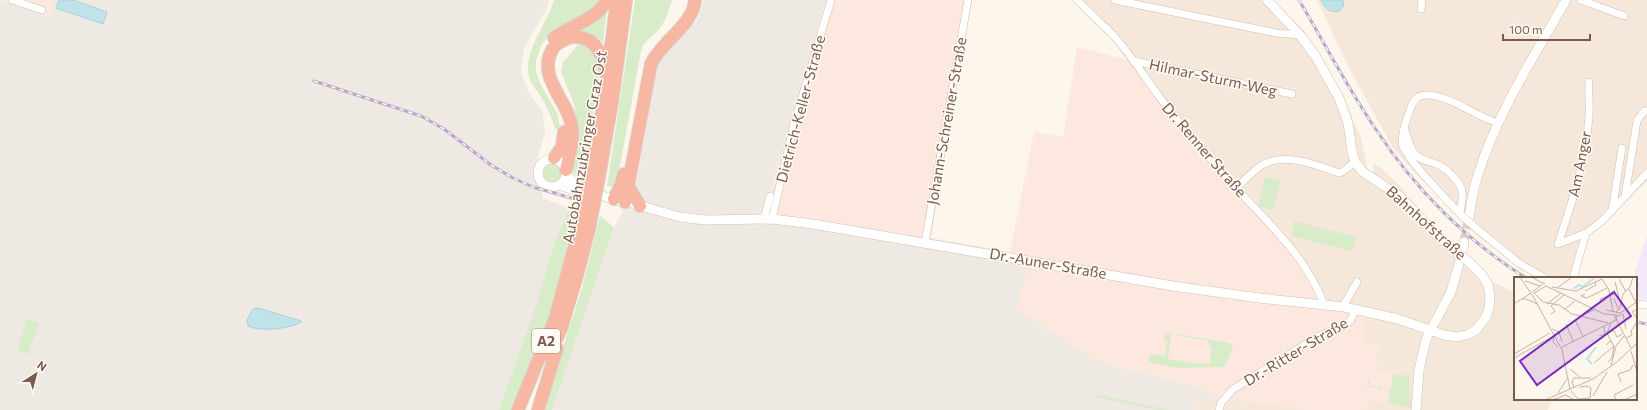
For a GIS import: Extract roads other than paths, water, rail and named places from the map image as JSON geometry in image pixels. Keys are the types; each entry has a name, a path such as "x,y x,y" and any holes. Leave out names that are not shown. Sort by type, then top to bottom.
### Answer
{"highway":[{"path":"554,158 562,147 565,127 557,105 542,78 540,71 541,58 546,47 554,38 594,16 602,9 607,0"},
{"path":"614,199 624,175 644,62 655,43 682,16 689,0"},
{"path":"614,199 628,186 651,64 657,51 688,19 693,11 695,0"},
{"name":"Autobahnzubringer Graz Ost","path":"595,176 607,73 624,2"},
{"name":"Autobahnzubringer Graz Ost","path":"526,410 560,329 578,272 595,176 612,102 624,2"},
{"path":"566,173 572,131 567,111 549,75 548,61 550,54 554,48 565,39 582,38 598,48 607,73"},
{"path":"628,186 640,206"},
{"name":"Autobahnzubringer Graz Ost","path":"518,410 555,320 586,223"},
{"path":"538,410 556,353 560,329"}],"main road":[{"path":"1267,0 1300,35 1339,98 1348,123 1355,162"},
{"path":"1464,215 1477,177 1499,123 1521,77 1566,0"},
{"path":"559,185 580,190 566,173 563,163 554,158 546,160 541,164 538,172 538,178 542,184 550,187 564,182 566,173"},
{"name":"Bahnhofstraße","path":"1355,162 1363,172 1398,195 1438,236 1461,251 1470,263 1482,274 1488,285 1490,302 1486,317 1476,330 1458,337 1444,336 1429,331"},
{"name":"Dr.-Auner-Straße","path":"614,199 664,213 705,220 768,219 821,225 1174,286 1259,298 1344,307 1402,320 1429,331"},
{"path":"1416,410 1419,370 1429,331 1451,292 1461,251"}],"street":[{"path":"12,0 42,10"},
{"name":"Dietrich-Keller-Straße","path":"768,219 794,124 831,0"},
{"name":"Johann-Schreiner-Straße","path":"926,243 968,0"},
{"name":"Dr. Renner Straße","path":"1077,0 1114,37 1134,61 1161,100 1236,188 1273,227 1304,265 1324,305"},
{"path":"1115,0 1276,34 1300,35"},
{"path":"1421,9 1422,0"},
{"path":"1581,0 1624,16"},
{"name":"Hilmar-Sturm-Weg","path":"1134,61 1292,94"},
{"name":"Am Anger","path":"1586,233 1558,244 1574,196 1584,146 1589,117 1589,82"},
{"path":"1499,123 1481,117 1441,98 1427,95 1416,97 1405,128 1402,144 1405,152 1418,168 1476,228 1520,264 1543,277"},
{"path":"1625,196 1637,121 1644,111 1647,111"},
{"path":"1405,128 1410,148 1416,155 1424,161 1440,165 1462,188 1464,215"},
{"path":"1612,211 1622,148"},
{"path":"1236,188 1264,164 1278,160 1289,159 1339,173 1355,162"},
{"path":"1418,168 1424,161"},
{"path":"1573,277 1586,233 1602,221 1647,173"},
{"path":"768,219 770,196"},
{"path":"1344,307 1357,282"},
{"path":"1637,304 1647,305"},
{"name":"Dr.-Ritter-Straße","path":"1219,410 1221,402 1232,390 1319,336 1346,325 1353,317 1356,309"}],"water":[{"path":"59,0 73,0 107,12 103,24 56,8"},
{"path":"1321,0 1344,0 1343,7 1339,11 1330,11 1324,6"},
{"path":"258,308 301,322 274,329 259,329 248,326 247,320 253,309"}],"tunnel":[{"path":"1464,242 1469,217"}],"railway":[{"path":"1299,0 1366,115 1408,173 1425,193 1463,231 1483,248 1525,277"},
{"path":"314,81 421,116 444,129 491,165 513,178 533,187 578,200"},
{"path":"1637,322 1647,324"}]}
